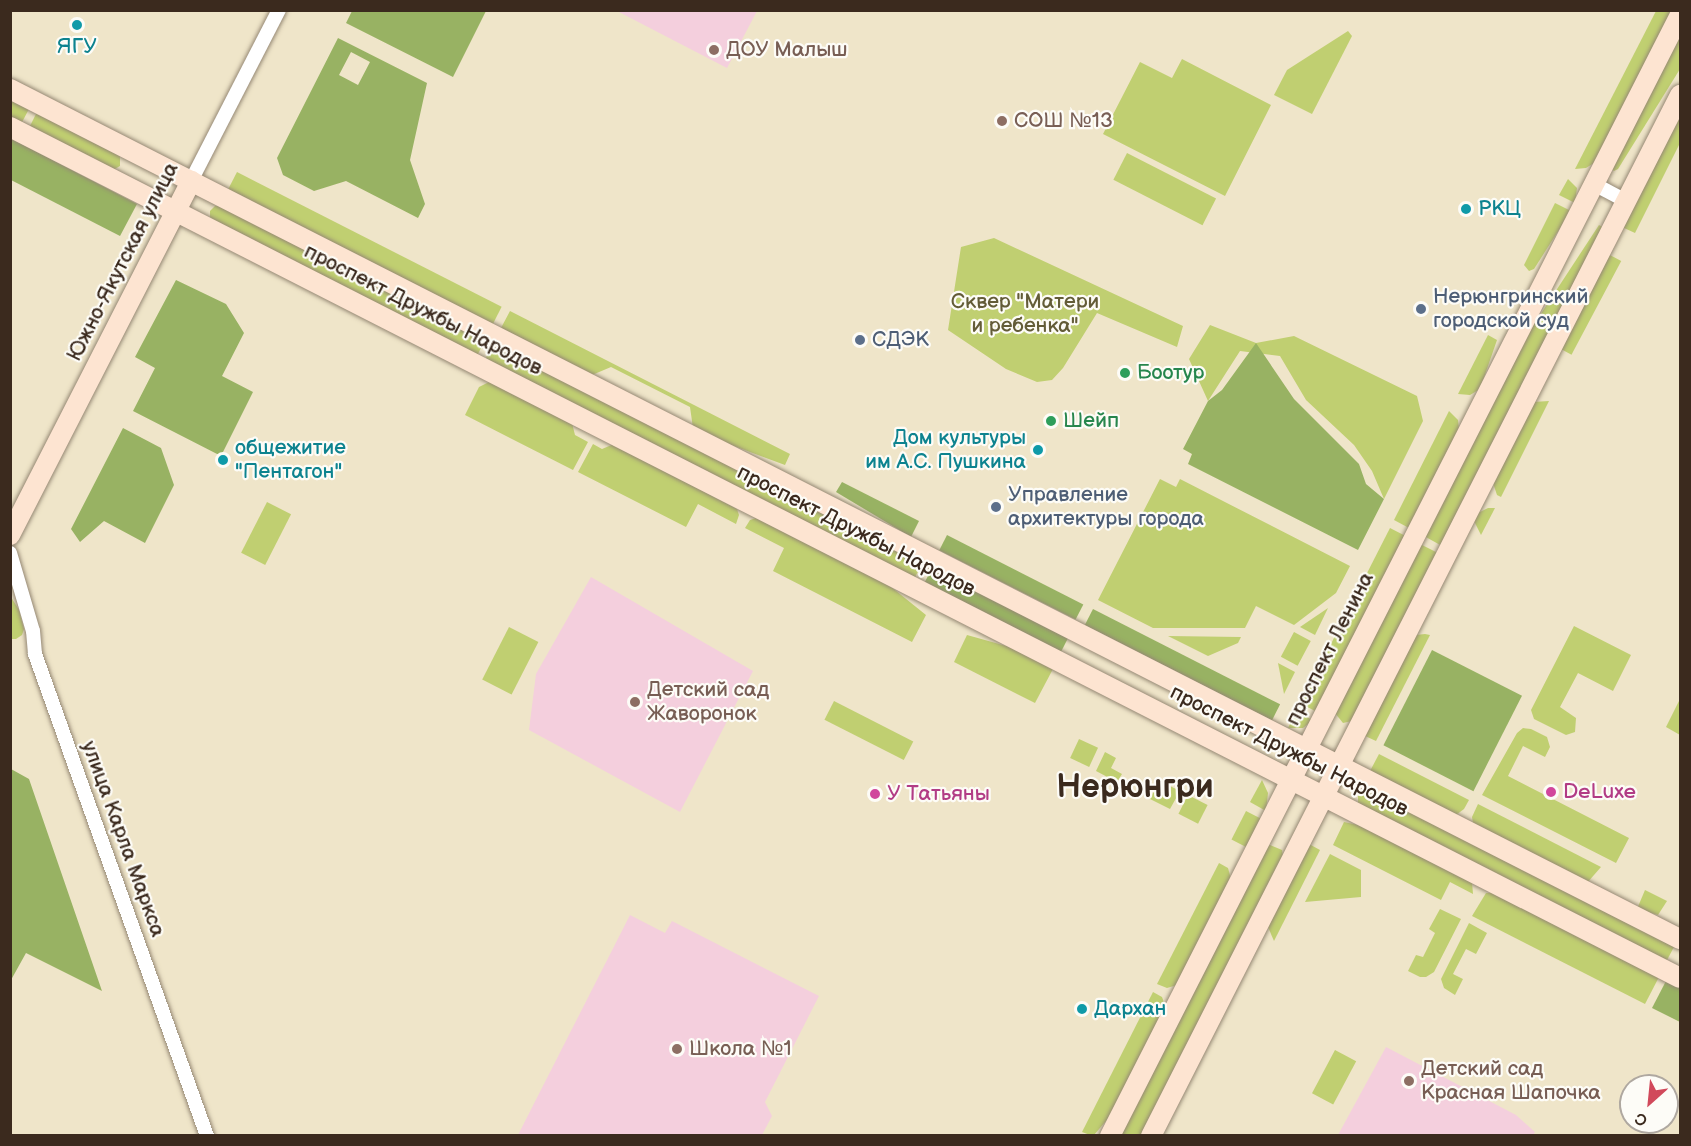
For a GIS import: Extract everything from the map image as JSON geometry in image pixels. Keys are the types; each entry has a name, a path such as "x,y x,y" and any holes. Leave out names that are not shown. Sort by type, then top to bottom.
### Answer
{"street":[{"name":"Южно-Якутская улица","path":"10,536 279,10"},
{"name":"проспект Ленина","path":"1110,1136 1680,15"},
{"name":"проспект Дружбы Народов","path":"10,89 1680,939"},
{"path":"1151,1136 1680,95"},
{"name":"проспект Дружбы Народов","path":"10,127 1680,978"},
{"path":"1594,184 1626,201"},
{"name":"улица Карла Маркса","path":"10,553 33,631 34,654 207,1136"}],"shaded area":[{"name":"ДОУ Малыш","path":"617,11 757,11 727,68"},
{"name":"Детский сад Жаворонок","path":"591,577 753,671 680,812 529,730 536,674"},
{"name":"Школа №1","path":"630,915 665,933 672,921 819,996 765,1102 772,1116 762,1135 518,1135"},
{"name":"Детский сад Красная Шапочка","path":"1386,1047 1516,1115 1535,1132 1533,1135 1338,1135"}],"green space":[{"path":"352,10 486,11 453,77 346,23"},
{"path":"1656,11 1673,11 1594,163 1586,168 1575,169"},
{"path":"1348,31 1352,36 1312,114 1274,95 1287,70"},
{"path":"1680,32 1680,69 1618,169 1614,171 1612,169"},
{"path":"338,38 427,83 410,160 425,204 418,218 346,181 314,191 283,175 277,158","holes":["351,52 370,62 358,85 339,75"]},
{"path":"1182,59 1271,105 1225,196 1103,134 1140,62 1172,78"},
{"path":"10,99 29,109 21,124 11,118"},
{"path":"37,112 120,156 120,166 113,170 29,128"},
{"path":"1680,112 1680,143 1635,233 1622,227"},
{"path":"10,138 137,204 120,236 11,180"},
{"path":"1127,153 1216,198 1202,225 1113,180"},
{"path":"237,172 502,307 493,325 228,190"},
{"path":"1568,179 1577,188 1575,203 1559,195"},
{"path":"1555,203 1571,211 1534,269 1529,271 1524,265"},
{"path":"215,206 221,206 485,340 477,356 213,221 210,211"},
{"path":"1599,225 1604,228 1442,546 1424,536 1525,338"},
{"name":"Сквер \"Матери и ребенка\"","path":"994,238 1183,326 1177,347 1097,313 1063,368 1052,380 1037,382 1006,369 948,330 961,247"},
{"path":"1608,254 1621,261 1571,355 1558,348"},
{"path":"176,280 226,304 244,333 222,376 253,392 221,456 133,411 155,368 135,357"},
{"path":"510,311 790,454 785,465 718,440 693,428 690,407 611,367 592,375 501,328"},
{"path":"1210,325 1256,343 1294,336 1417,396 1423,421 1384,499 1372,471 1354,445 1306,400 1280,356 1240,351 1208,401 1189,359"},
{"path":"1488,335 1497,340 1480,389 1470,395 1458,394"},
{"path":"1256,343 1294,399 1359,464 1366,484 1384,499 1358,550 1188,464 1192,454 1183,449 1208,401 1222,390"},
{"path":"493,344 922,563 914,579 485,360"},
{"path":"489,382 572,423 575,435 588,442 573,470 465,415 479,387"},
{"path":"1549,401 1501,497 1497,495 1493,483 1533,402"},
{"path":"1449,411 1458,420 1459,429 1409,528 1394,520"},
{"path":"123,428 161,448 174,485 145,543 104,521 80,542 71,529"},
{"path":"593,444 602,449 614,444 737,509 739,515 736,524 698,504 686,527 578,472"},
{"path":"1160,479 1176,487 1180,479 1350,566 1336,593 1294,625 1256,606 1245,628 1153,628 1098,600"},
{"path":"842,482 919,521 911,537 836,492"},
{"path":"267,502 291,514 265,565 241,553"},
{"path":"1488,508 1495,508 1481,535 1473,519 1476,514"},
{"path":"756,518 885,582 926,615 912,642 773,571 784,548 745,528 750,520"},
{"path":"1390,528 1406,536 1317,712 1301,704"},
{"path":"947,535 1083,604 1076,620 939,550"},
{"path":"1420,544 1438,553 1352,721 1343,723 1335,713"},
{"path":"932,568 1068,637 1058,658 922,588"},
{"path":"11,597 19,610 24,629 22,635 16,639 11,639"},
{"path":"1328,608 1315,635 1300,627"},
{"path":"1093,609 1280,704 1272,720 1085,625"},
{"path":"1574,626 1631,655 1613,691 1578,673 1560,707 1576,718 1575,732 1566,735 1534,719 1531,710"},
{"path":"509,627 538,642 512,695 482,680"},
{"path":"1294,632 1311,641 1298,666 1281,657"},
{"path":"967,635 1024,651 1054,667 1035,703 954,662"},
{"path":"1416,635 1430,635 1376,741 1363,735"},
{"path":"1168,636 1241,637 1238,643 1208,656"},
{"path":"1432,650 1522,696 1473,791 1383,745"},
{"path":"1278,663 1295,672 1284,694"},
{"path":"1680,699 1680,735 1666,727"},
{"path":"834,701 913,741 904,760 824,720"},
{"path":"1296,712 1313,720 1303,728 1288,728"},
{"path":"1523,728 1531,729 1547,737 1550,747 1545,757 1523,746 1508,776 1629,838 1616,863 1482,795 1517,733"},
{"path":"1079,739 1098,748 1089,767 1070,758"},
{"path":"1105,752 1116,758 1111,768 1122,774 1117,782 1096,771"},
{"path":"1379,754 1469,800 1464,809 1456,815 1369,773"},
{"path":"11,769 29,779 102,991 26,953 11,980"},
{"path":"1262,780 1268,793 1266,811 1250,802"},
{"path":"1170,786 1180,791 1170,809 1150,799 1154,791 1165,796"},
{"path":"1365,789 1675,945 1666,962 1358,803 1358,796"},
{"path":"1188,795 1208,805 1198,824 1178,814"},
{"path":"1478,804 1601,867 1587,883 1473,823 1472,817"},
{"path":"1246,811 1262,819 1248,848 1231,840"},
{"path":"1344,822 1363,826 1472,882 1473,894 1450,882 1441,900 1333,845"},
{"path":"1309,844 1320,850 1274,941 1268,927"},
{"path":"1270,845 1282,850 1283,856 1141,1135 1118,1136 1265,847"},
{"path":"1330,854 1361,870 1361,897 1305,902"},
{"path":"1219,863 1228,868 1231,879 1177,985 1167,988 1157,984"},
{"path":"1645,890 1667,901 1658,915 1637,909"},
{"path":"1486,893 1492,893 1659,977 1645,1004 1472,916"},
{"path":"1440,909 1461,919 1434,972 1426,977 1420,977 1408,971 1416,955 1423,957 1435,933 1429,929"},
{"path":"1469,923 1487,933 1476,954 1466,949 1453,974 1463,979 1455,995 1444,988 1441,979"},
{"path":"1666,981 1680,988 1680,1022 1652,1008"},
{"path":"1153,992 1162,997 1166,1008 1112,1114 1094,1135 1082,1132"},
{"path":"1335,1050 1356,1061 1333,1105 1312,1093"}],"place":[{"name":"ЯГУ","path":"77,25"},
{"name":"ДОУ Малыш","path":"714,50"},
{"name":"СОШ №13","path":"1002,121"},
{"name":"РКЦ","path":"1466,209"},
{"name":"Нерюнгринский городской суд","path":"1421,309"},
{"name":"СДЭК","path":"860,340"},
{"name":"Боотур","path":"1125,373"},
{"name":"Шейп","path":"1051,421"},
{"name":"Дом культуры им А.С. Пушкина","path":"1038,450"},
{"name":"общежитие \"Пентагон\"","path":"223,460"},
{"name":"Управление архитектуры города","path":"996,507"},
{"name":"Детский сад Жаворонок","path":"635,702"},
{"name":"DeLuxe","path":"1551,792"},
{"name":"У Татьяны","path":"875,794"},
{"name":"Дархан","path":"1082,1009"},
{"name":"Школа №1","path":"677,1049"},
{"name":"Детский сад Красная Шапочка","path":"1409,1081"}],"district":[{"name":"Нерюнгри","path":"1135,788"}]}
